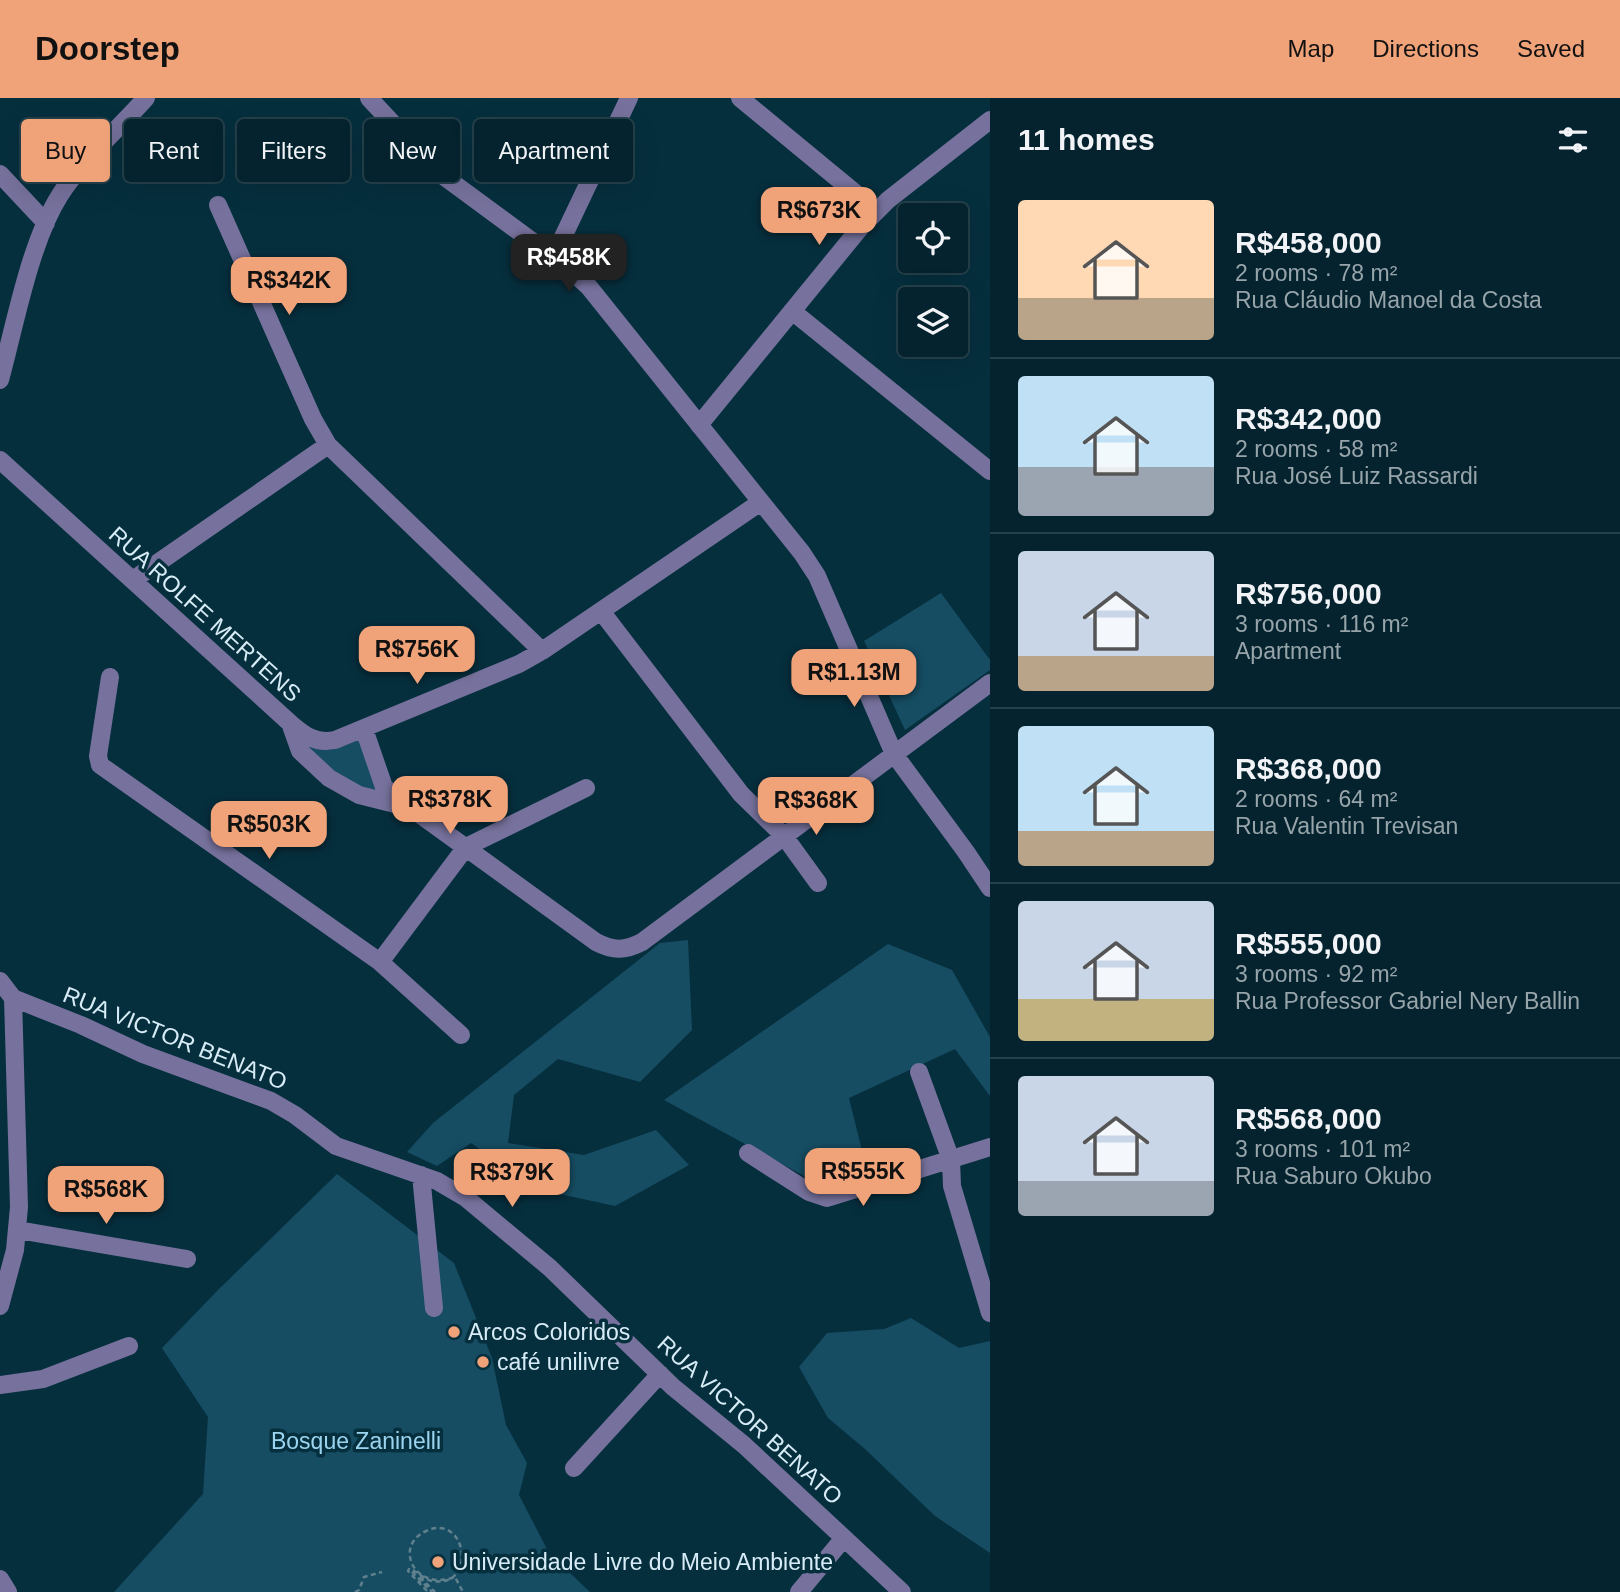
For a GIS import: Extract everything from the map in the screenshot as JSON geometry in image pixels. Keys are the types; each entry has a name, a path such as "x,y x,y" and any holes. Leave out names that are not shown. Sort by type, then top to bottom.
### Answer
{"street":[{"path":"0,380 46,223 65,187 146,98"},
{"path":"369,98 438,172 578,276 599,298 802,553 817,576 894,754 967,852 990,888"},
{"path":"553,258 629,98"},
{"path":"740,98 877,211"},
{"path":"699,425 849,240 877,211 990,120"},
{"path":"0,174 46,223"},
{"path":"218,205 313,419 328,445 542,651"},
{"path":"792,311 990,471"},
{"path":"132,580 328,445"},
{"name":"RUA ROLFE MERTENS","path":"0,460 290,723 300,751 330,778 359,795 411,808 596,942 621,950 642,942 784,836"},
{"path":"290,723 305,736 321,741 335,740 519,664 761,502"},
{"path":"601,611 741,794 784,836 818,883"},
{"path":"110,677 98,756 100,765 380,962 461,1035"},
{"path":"784,836 990,683"},
{"path":"364,729 384,788 411,808"},
{"path":"380,962 466,847 586,788"},
{"path":"0,981 13,998 19,1181 18,1230 0,1306"},
{"name":"RUA VICTOR BENATO","path":"13,998 81,1025 143,1054 271,1101 295,1115 336,1146 452,1188 506,1228 688,1401 744,1445 902,1592"},
{"path":"919,1072 951,1160 952,1186 990,1312"},
{"path":"748,1153 809,1192 827,1198 990,1147"},
{"path":"421,1175 434,1308"},
{"path":"18,1230 187,1259"},
{"path":"0,1385 43,1379 129,1346"},
{"path":"574,1468 660,1374"},
{"path":"799,1592 844,1538"},
{"path":"0,1579 8,1592"}],"path":[{"path":"431,1592 413,1570 422,1576 431,1581 444,1581 458,1570 463,1552 456,1536 439,1528 416,1537 412,1544 410,1561 414,1569 419,1575 430,1582 445,1582 456,1577 463,1592"},
{"path":"410,1569 431,1592 408,1571 410,1569"},
{"path":"355,1592 359,1590 364,1577 382,1572"}],"green space":[{"path":"941,593 990,660 990,670 905,730 864,641"},
{"path":"360,739 387,800 338,779 304,743 331,750"},
{"path":"688,940 692,1030 640,1082 558,1059 514,1095 508,1143 584,1155 656,1130 689,1165 615,1206 537,1189 471,1143 437,1166 407,1152 433,1123 660,943"},
{"path":"888,944 952,970 990,1037 990,1096 955,1049 849,1098 867,1171 819,1184 664,1100"},
{"name":"Bosque Zaninelli","path":"337,1174 454,1263 492,1358 506,1425 527,1463 519,1495 549,1553 590,1592 114,1592 203,1494 208,1417 162,1348"},
{"path":"911,1318 959,1348 990,1341 990,1553 935,1516 865,1449 828,1418 799,1367 827,1333 884,1329"}],"place":[{"name":"Arcos Coloridos","path":"454,1332"},
{"name":"café unilivre","path":"483,1362"},
{"name":"Universidade Livre do Meio Ambiente","path":"438,1562"}]}
